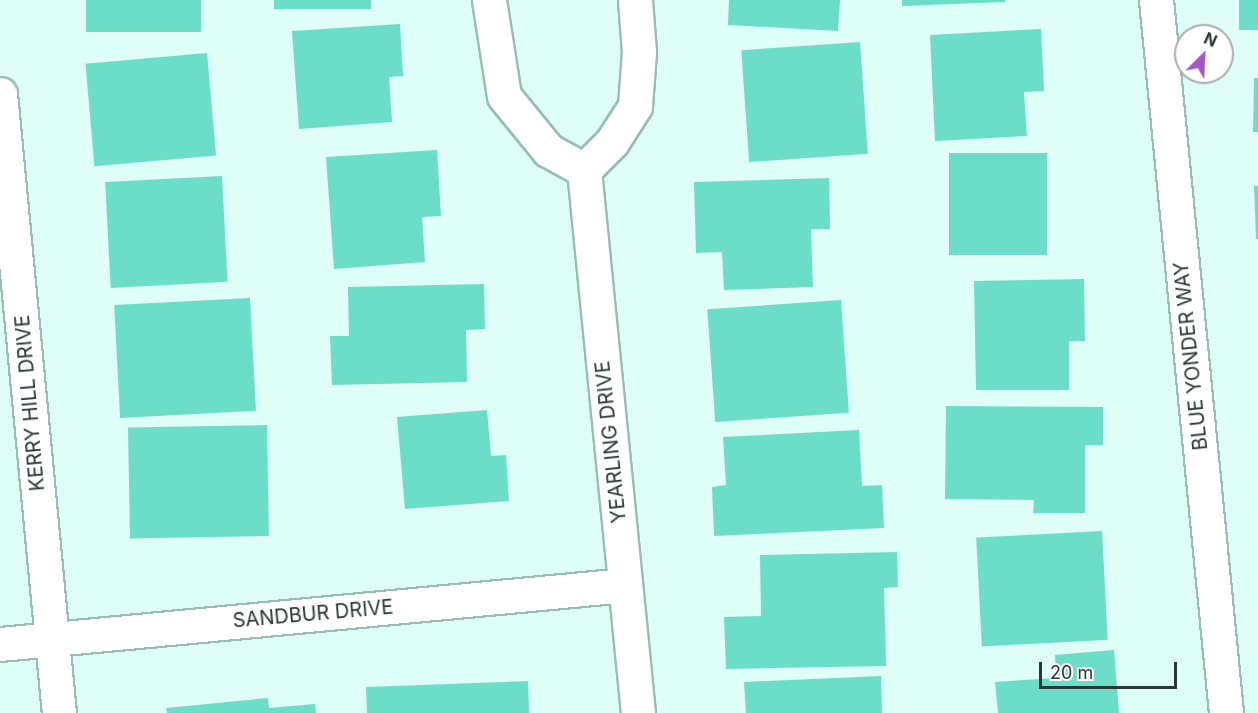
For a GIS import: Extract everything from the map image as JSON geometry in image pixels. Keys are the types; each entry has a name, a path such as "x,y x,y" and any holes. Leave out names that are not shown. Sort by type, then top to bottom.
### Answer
{"street":[{"path":"489,0 504,96 548,150 584,170 612,142 635,106 639,52 635,0"},
{"name":"BLUE YONDER WAY","path":"1156,0 1226,713"},
{"name":"KERRY HILL DRIVE","path":"0,94 59,713"},
{"name":"YEARLING DRIVE","path":"584,170 638,713"},
{"name":"SANDBUR DRIVE","path":"0,644 625,585"}],"building":[{"path":"86,0 201,0 201,32 86,32"},
{"path":"274,0 371,0 371,9 274,9"},
{"path":"729,0 840,0 838,31 728,25"},
{"path":"902,0 1005,0 1005,2 902,6"},
{"path":"1239,0 1258,0 1258,30 1239,30"},
{"path":"400,24 403,76 389,77 392,122 299,129 292,31"},
{"path":"1041,29 1044,91 1024,92 1027,136 935,141 930,35"},
{"path":"860,42 868,154 749,162 741,50"},
{"path":"207,53 216,156 94,166 85,64"},
{"path":"1254,78 1258,78 1258,132 1253,132"},
{"path":"437,150 441,216 422,217 425,262 334,269 326,157"},
{"path":"949,153 1047,153 1047,255 949,255"},
{"path":"222,176 228,282 111,288 105,182"},
{"path":"829,178 830,229 811,229 813,287 724,290 722,252 696,253 694,182"},
{"path":"1254,186 1258,186 1258,239 1256,239"},
{"path":"1084,279 1085,341 1069,341 1069,390 976,390 974,281"},
{"path":"484,284 485,329 466,330 467,382 332,385 330,336 349,336 348,287"},
{"path":"250,298 256,411 120,418 114,305"},
{"path":"841,300 849,413 715,422 707,309"},
{"path":"946,406 1103,407 1103,445 1085,445 1085,513 1033,513 1034,500 945,499"},
{"path":"487,410 491,456 506,455 509,501 405,509 397,417"},
{"path":"267,425 269,536 130,538 128,427"},
{"path":"859,430 862,486 882,485 884,528 714,536 712,487 726,485 723,437"},
{"path":"1102,531 1108,640 982,646 976,538"},
{"path":"897,552 898,587 884,588 886,666 726,669 724,617 761,616 760,555"},
{"path":"1114,650 1119,713 998,713 995,682 1056,678 1055,655"},
{"path":"881,676 882,713 746,713 744,682"},
{"path":"528,681 529,713 367,713 366,687"},
{"path":"268,698 269,708 315,704 316,713 167,713 166,708"}]}
